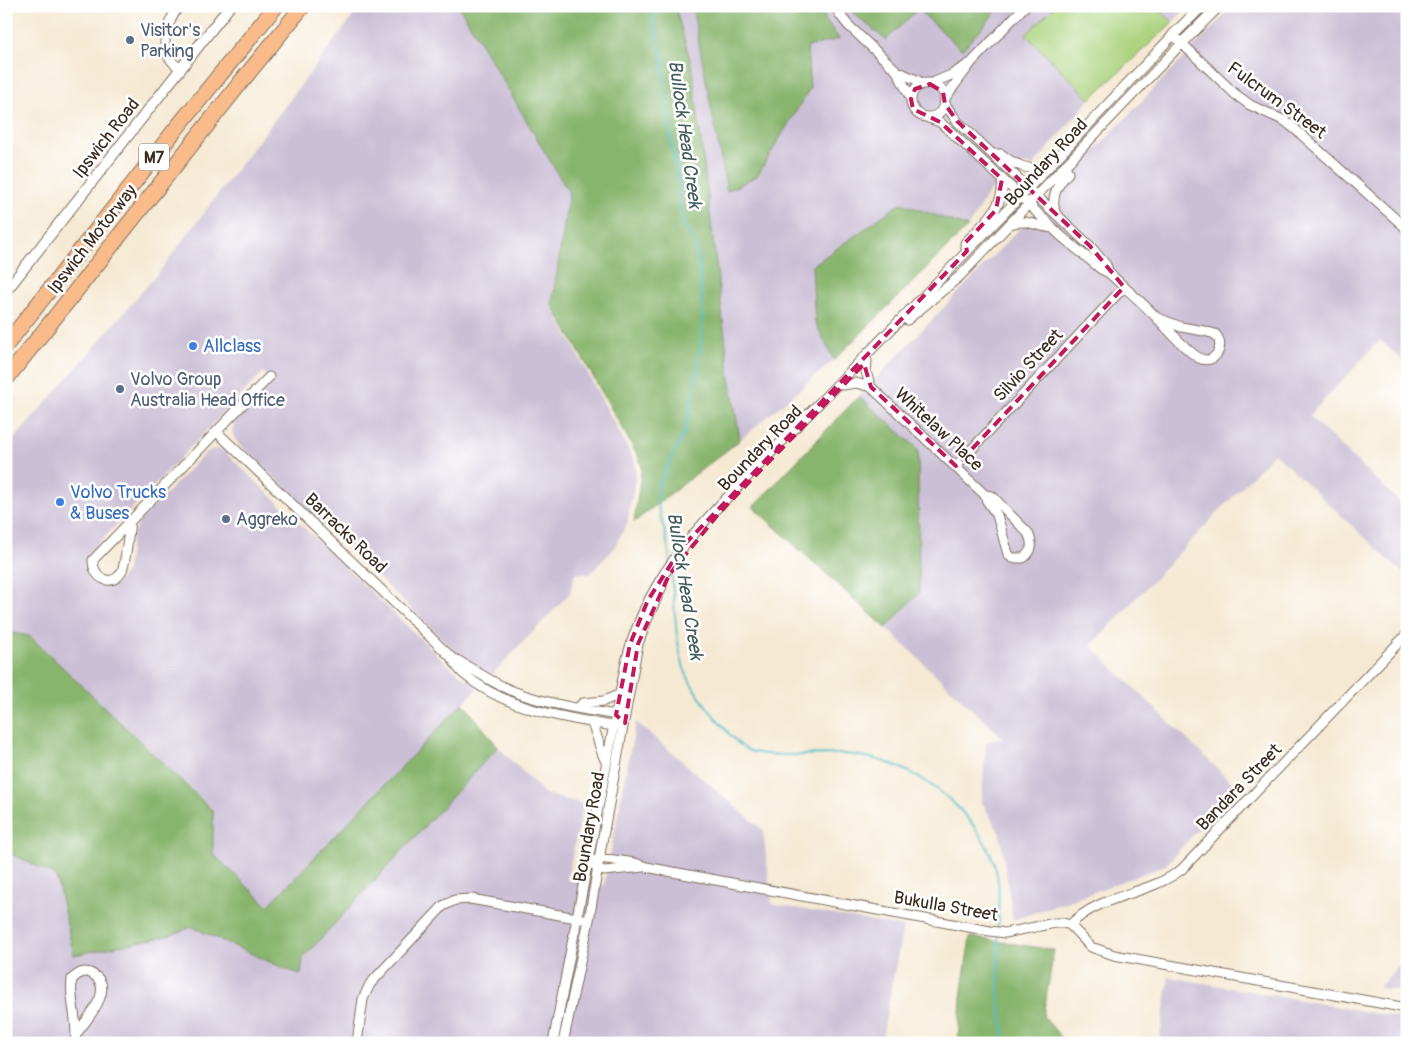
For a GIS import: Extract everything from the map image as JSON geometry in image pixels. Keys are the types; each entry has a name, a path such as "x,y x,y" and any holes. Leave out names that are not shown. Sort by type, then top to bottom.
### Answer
{"highway":[{"name":"Ipswich Motorway","path":"6,345 184,119 276,6"},
{"name":"Ipswich Motorway","path":"6,380 240,82 303,6"}],"street":[{"path":"179,6 171,17 168,26 166,47 170,60 181,69"},
{"name":"Ipswich Road","path":"6,290 230,6"},
{"path":"836,6 848,25 897,71 940,88 945,101 957,121 1055,212 1101,258 1109,273"},
{"path":"928,118 939,114 945,101 971,63 1025,6"},
{"name":"Boundary Road","path":"553,1043 630,644 651,602 683,554 719,509 1202,6"},
{"name":"Boundary Road","path":"719,509 912,315 960,276 1219,6"},
{"name":"Fulcrum Street","path":"1173,35 1235,94 1250,105 1285,121 1407,229"},
{"path":"911,99 915,89 951,75 971,63"},
{"path":"897,71 911,99 913,109 917,113 940,122 1053,228 1100,269 1109,273 1158,318 1166,329 1199,358 1206,360 1214,358 1219,352 1219,338 1212,333 1181,327 1158,318"},
{"path":"992,154 1001,154 1024,168 1046,169"},
{"path":"1055,212 1054,196 1059,183 1068,173 1065,165"},
{"path":"967,251 965,243 996,210 1001,195 1002,179"},
{"path":"1010,224 1020,220 1053,228"},
{"name":"Silvio Street","path":"956,466 1124,287"},
{"name":"Whitelaw Place","path":"866,361 866,372 871,387"},
{"path":"130,522 122,572 116,579 100,578 94,572 93,560 269,377"},
{"name":"Whitelaw Place","path":"843,385 856,383 871,387 985,495 997,516 1008,554 1017,559 1028,555 1032,541 1028,533 992,496 985,495"},
{"name":"Barracks Road","path":"218,432 451,657 463,674 496,696 519,706 555,716 613,726 625,723"},
{"name":"Boundary Road","path":"563,1043 589,920 638,644 651,602"},
{"name":"Bandara Street","path":"1070,925 1090,908 1162,882 1182,869 1407,634"},
{"name":"Barracks Road","path":"451,657 513,692 538,700 616,715"},
{"path":"578,708 583,703 604,701 620,694"},
{"path":"616,715 625,723"},
{"path":"591,722 597,734 600,752 606,762"},
{"path":"598,870 589,863 600,858"},
{"name":"Bukulla Street","path":"600,858 635,863 646,867 990,931 1005,933 1055,923 1070,925"},
{"name":"Bukulla Street","path":"598,870 646,867"},
{"path":"357,1043 363,999 370,984 443,906 455,900 471,899 589,920"},
{"path":"1070,925 1091,947 1114,955 1407,1008"},
{"path":"75,1043 77,1033 71,988 72,979 81,972 90,972 99,978 103,987 100,998 77,1033"}],"highlighted area":[{"path":"930,84 943,92 945,104 957,121 1090,246 1124,287 956,466 871,387 864,364 720,512 669,575 638,644 625,723 616,715 630,644 648,600 682,547 967,251 965,243 996,210 1002,179 940,122 913,109 911,99 915,89"}],"shaded area":[{"path":"361,6 459,6 569,193 551,304 635,462 636,476 627,523 614,548 590,574 575,573 570,593 491,676 473,665 452,648 235,440 232,431 235,422 273,382 263,372 90,552 86,568 93,580 104,586 118,583 127,571 132,536 140,521 205,453 213,449 220,449 448,665 478,688 268,906 213,854 213,810 29,636 6,632 6,449 159,272"},
{"path":"675,6 1055,6 1027,35 1090,99 1033,166 1023,164 988,193 968,227 834,360 740,440 730,378 692,67"},
{"path":"1155,6 1188,6 1173,22"},
{"path":"1233,6 1407,6 1407,365 1380,340 1309,416 1407,509 1407,577 1274,453 1091,646 1236,787 1166,865 1013,920 1000,834 982,802 986,742 1003,738 886,628 919,593 918,449 859,396"},
{"path":"636,722 763,830 772,904 903,927 881,1043 6,1043 6,851 56,876 74,955 168,936 192,927 301,974 303,958 498,747 545,794 583,804 567,880 604,886"},
{"path":"1407,957 1407,993 1379,987"},
{"path":"1169,977 1407,1019 1407,1043 1159,1043"}],"green space":[{"path":"459,6 675,6 692,67 730,378 740,440 634,522 642,467 638,456 552,304 569,193"},
{"path":"692,6 821,6 825,19 839,39 807,47 810,88 757,176 727,191"},
{"path":"851,6 1001,6 962,50 918,9 886,40 853,13"},
{"path":"1055,6 1155,6 1173,22 1090,99 1026,35"},
{"path":"901,203 968,227 834,360 815,322 812,266"},
{"path":"859,396 918,449 919,593 886,628 753,507"},
{"path":"6,632 29,636 213,811 213,854 268,906 463,703 498,747 303,958 301,974 192,927 168,936 74,955 56,876 6,851"},
{"path":"970,937 1054,950 1043,1016 1066,1043 958,1043 961,998"}],"waterway":[{"name":"Bullock Head Creek","path":"650,6 662,57 671,141 679,187 679,204 683,221 694,243 699,262 703,317 699,363 686,429 658,486 657,493 670,561"},
{"name":"Bullock Head Creek","path":"671,570 677,631 684,668 700,698 733,738 740,745 757,753 794,755 842,754 865,757 888,763 930,785 949,799 966,816 980,835 991,855 998,883 998,930"},
{"name":"Bullock Head Creek","path":"998,935 999,998 1005,1043"}],"place":[{"name":"Visitor's Parking","path":"130,40"},
{"name":"Allclass","path":"193,346"},
{"name":"Volvo Group Australia Head Office","path":"120,389"},
{"name":"Volvo Trucks & Buses","path":"60,502"},
{"name":"Aggreko","path":"226,519"}]}
